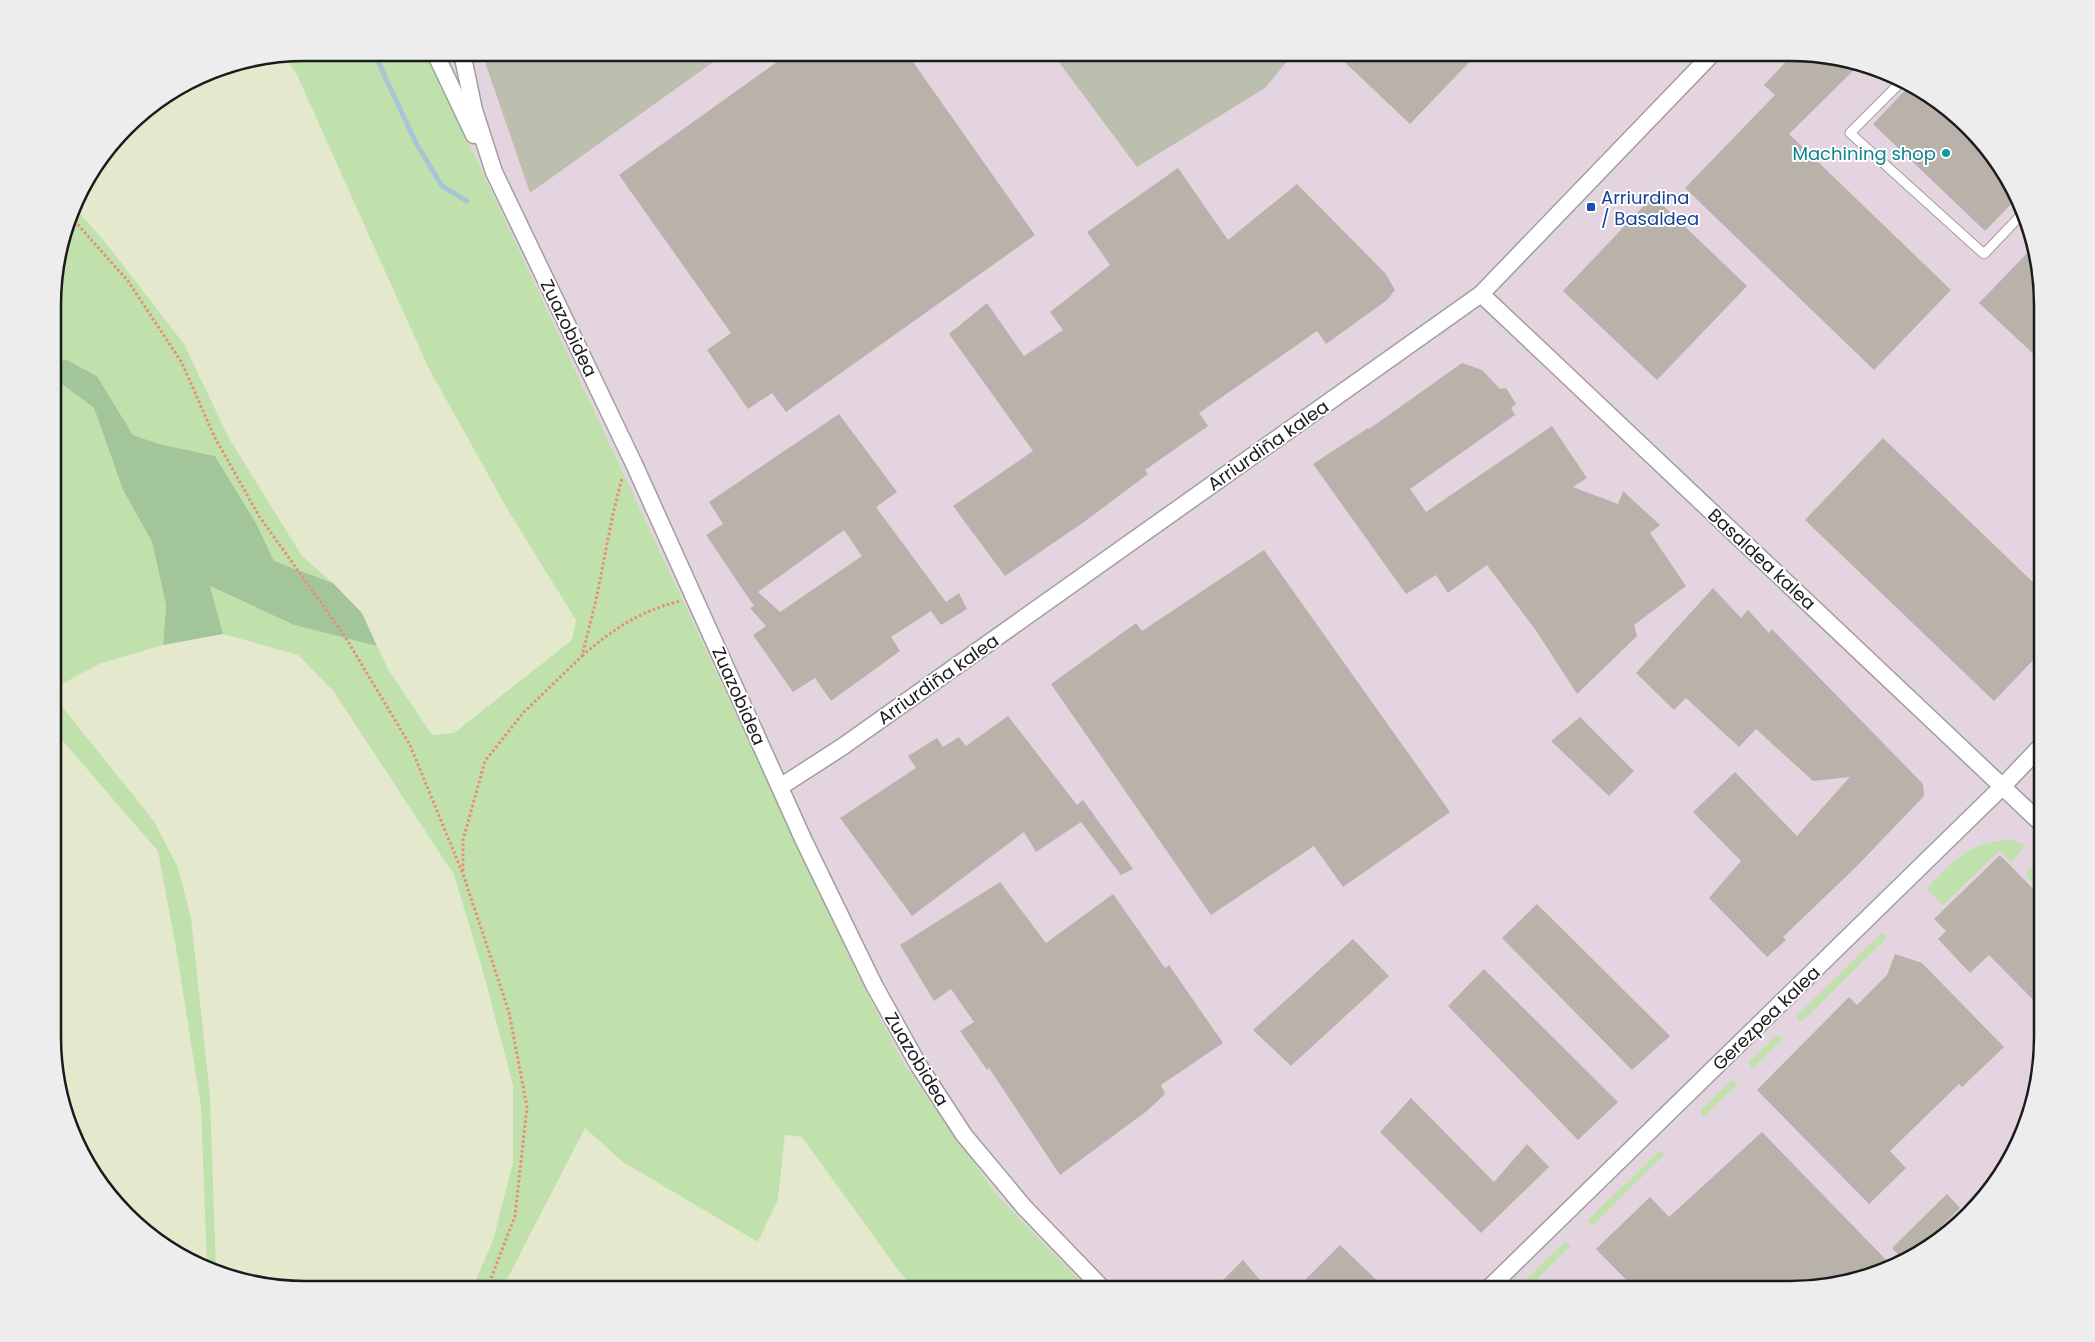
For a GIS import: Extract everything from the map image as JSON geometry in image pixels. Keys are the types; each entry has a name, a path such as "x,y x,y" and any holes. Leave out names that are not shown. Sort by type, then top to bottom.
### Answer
{"street":[{"path":"439,61 457,102 494,172"},
{"name":"Zuazobidea","path":"464,61 474,110 494,172 634,464 808,850 874,985 924,1074 964,1135 1024,1206 1095,1281"},
{"name":"Arriurdiña kalea","path":"780,786 858,736 1481,294 1704,61"},
{"name":"Basaldea kalea","path":"1481,294 2034,816"},
{"name":"Gerezpea kalea","path":"1496,1281 2003,786 2034,753"}],"lane":[{"path":"1897,86 1850,133 1984,254 2018,219"}],"path":[{"path":"76,222 128,281 182,363 214,436 259,516 344,634 410,744 463,874 509,1012 527,1107 515,1216 490,1281"},
{"path":"582,656 622,478 634,464"},
{"path":"463,874 463,840 485,761 524,712 608,633 632,618 671,603 694,597"}],"shaded area":[{"path":"431,61 1790,61 1822,63 1868,74 1898,86 1925,102 1951,122 1973,144 1993,170 2009,197 2021,227 2032,273 2034,305 2034,1037 2032,1069 2021,1115 2009,1145 1993,1172 1973,1198 1951,1220 1925,1240 1898,1256 1868,1268 1822,1279 1790,1281 1080,1281 997,1195 904,1064 860,979"},
{"path":"486,61 715,61 530,193"},
{"path":"1058,61 1287,61 1265,88 1137,167"},
{"path":"288,62 297,75 428,367 509,512 576,620 572,640 454,733 432,735 388,669 362,613 333,583 302,556 229,438 184,344 79,214 94,183 122,144 144,122 170,102 197,86 227,74 273,63"},
{"path":"223,634 298,655 334,692 454,875 481,964 513,1085 513,1162 493,1240 475,1281 305,1281 273,1279 216,1264 210,1096 191,917 178,868 154,821 61,705 61,685 99,664 163,645"},
{"path":"61,739 158,851 176,948 201,1107 207,1260 170,1240 144,1220 122,1198 94,1159 74,1115 63,1069 61,1037"},
{"path":"585,1128 623,1162 778,1199 785,1135 802,1137 908,1281 506,1281"}],"green space":[{"path":"431,61 860,979 904,1064 997,1195 1080,1281 908,1281 802,1137 785,1135 778,1199 758,1242 623,1162 585,1128 506,1281 475,1281 493,1240 513,1162 513,1085 481,964 454,875 334,692 298,655 223,634 210,586 294,625 377,646 388,669 432,735 454,733 572,640 576,620 509,512 428,367 297,75 288,62"},
{"path":"80,213 105,242 184,344 229,438 302,556 333,583 274,561 257,525 215,456 159,444 133,435 97,376 65,359 61,362 63,273 74,227"},
{"path":"65,359 97,376 133,435 159,444 215,456 257,525 274,561 333,583 362,613 377,646 294,625 210,586 223,634 163,645 166,605 152,542 123,490 94,408 61,383 61,362"},
{"path":"61,383 94,408 123,490 152,542 166,605 163,645 99,664 61,685"},
{"path":"61,705 154,821 178,868 191,917 210,1096 216,1264 207,1260 201,1107 176,948 158,851 61,739"},
{"path":"2012,840 2026,845 2011,862 1999,851 1943,905 1926,889 1963,854 1984,844"},
{"path":"2034,865 2034,884 2027,877 2027,872"},
{"path":"1882,933 1888,937 1801,1022 1796,1016"},
{"path":"1776,1036 1784,1038 1752,1069 1749,1062"},
{"path":"1731,1081 1738,1084 1703,1117 1701,1110"},
{"path":"1659,1151 1665,1154 1592,1226 1587,1221"},
{"path":"1565,1242 1571,1246 1535,1281 1525,1281"}],"building":[{"path":"778,61 912,61 1035,235 786,412 772,393 748,409 707,350 731,333 619,175"},
{"path":"1344,61 1470,61 1410,124"},
{"path":"1786,61 1822,63 1854,70 1789,134 1951,290 1874,370 1685,188 1775,95 1764,85"},
{"name":"Machining shop","path":"1905,90 1912,94 1951,122 1973,144 1993,170 2012,204 1985,231 1873,124"},
{"path":"1178,168 1228,240 1297,184 1385,273 1395,290 1387,300 1326,344 1317,331 1199,413 1208,426 1145,470 1148,474 1084,522 1005,576 953,506 1033,451 949,334 987,303 1024,356 1063,330 1050,312 1110,265 1087,232"},
{"path":"1653,196 1747,286 1657,380 1563,291"},
{"path":"2028,253 2032,273 2034,305 2034,355 1979,303"},
{"path":"1462,363 1482,370 1500,389 1506,388 1516,404 1511,408 1515,415 1410,489 1426,512 1552,426 1587,478 1573,487 1618,504 1623,491 1660,525 1650,533 1686,586 1634,625 1637,636 1577,694 1537,632 1487,565 1448,593 1436,575 1406,594 1313,464 1369,429"},
{"path":"839,414 897,492 876,507 946,602 959,593 967,609 941,625 931,611 891,637 900,651 831,701 815,678 793,692 753,635 766,626 750,608 754,606 706,535 723,524 709,502","holes":["844,530 862,556 780,612 758,592"]},
{"path":"1883,438 2034,583 2034,659 1994,701 1805,520"},
{"path":"1264,550 1450,812 1343,887 1314,846 1211,915 1051,684 1136,623 1142,631"},
{"path":"1713,588 1741,618 1748,610 1769,633 1772,629 1923,784 1924,796 1856,867 1783,937 1786,940 1767,957 1709,898 1741,861 1693,812 1735,772 1797,836 1850,777 1813,781 1756,729 1739,747 1686,698 1674,710 1636,673"},
{"path":"1008,716 1077,805 1083,800 1133,869 1121,875 1081,822 1036,852 1024,832 912,916 840,818 916,768 908,756 937,738 943,747 959,737 966,746"},
{"path":"1580,717 1634,771 1609,796 1551,741"},
{"path":"2000,855 2034,890 2034,1001 1989,955 1970,973 1938,939 1946,931 1934,919"},
{"path":"1000,882 1046,943 1113,894 1165,968 1169,965 1223,1043 1161,1085 1165,1094 1147,1111 1060,1175 989,1068 987,1070 960,1031 974,1022 951,989 934,1001 900,945"},
{"path":"1537,904 1670,1036 1632,1070 1502,938"},
{"path":"1353,939 1389,976 1291,1066 1253,1030"},
{"path":"1895,954 1922,963 2004,1047 1962,1087 1959,1084 1890,1151 1906,1168 1869,1204 1757,1090 1849,997 1857,1005 1887,975"},
{"path":"1484,969 1618,1102 1578,1140 1448,1006"},
{"path":"1411,1098 1494,1182 1527,1144 1549,1167 1481,1233 1380,1132"},
{"path":"1762,1132 1887,1261 1868,1268 1822,1279 1790,1281 1627,1281 1596,1249 1650,1197 1669,1217"},
{"path":"1947,1194 1960,1208 1936,1232 1912,1248 1899,1255 1892,1248"},
{"path":"1340,1245 1378,1281 1304,1281"},
{"path":"1243,1260 1260,1280 1259,1281 1222,1281"}],"waterway":[{"path":"378,61 416,143 442,186 467,201"}],"place":[{"name":"Machining shop","path":"1946,153"},
{"name":"Arriurdina / Basaldea","path":"1591,207"}]}
